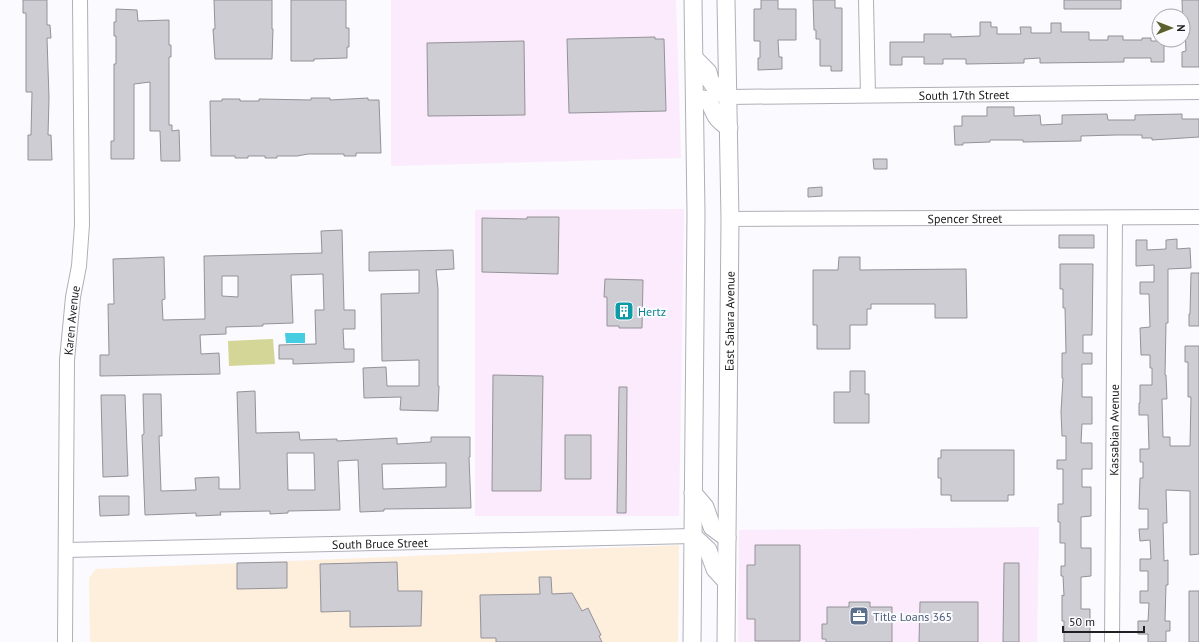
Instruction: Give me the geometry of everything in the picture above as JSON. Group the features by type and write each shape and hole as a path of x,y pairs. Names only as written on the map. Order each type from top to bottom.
{"main road":[{"path":"692,642 696,222 693,0"},
{"name":"East Sahara Avenue","path":"726,0 730,219 726,642"},
{"path":"694,58 708,72 710,80 714,86 723,95 728,97"},
{"path":"695,98 710,101 715,115 729,128"},
{"path":"693,493 705,507 712,527 727,538"},
{"path":"693,536 708,550 715,569 726,581"}],"street":[{"name":"Karen Avenue","path":"65,642 67,360 73,297 79,266 82,225 80,0"},
{"path":"866,0 868,95"},
{"name":"South 17th Street","path":"728,97 1199,92"},
{"name":"Kassabian Avenue","path":"1112,642 1115,218"},
{"name":"Spencer Street","path":"730,219 1199,218"},
{"name":"South Bruce Street","path":"66,550 693,536"}],"shaded area":[{"path":"391,0 676,0 681,158 391,166"},
{"path":"684,209 679,516 475,516 475,210"},
{"path":"1039,527 1037,642 738,642 739,530"},
{"path":"679,545 678,642 90,642 89,578 96,569"}],"green space":[{"path":"273,339 275,364 229,366 228,341"}],"water":[{"path":"285,333 305,333 305,343 286,343"}],"building":[{"path":"23,0 47,0 47,25 50,25 51,38 47,38 49,98 48,135 51,135 52,160 28,160 28,135 31,135 32,92 26,92 26,13 23,13"},
{"path":"214,0 272,0 272,59 215,59 213,29 215,29"},
{"path":"291,0 346,0 346,28 349,28 349,47 347,47 347,58 314,59 314,61 291,61"},
{"path":"761,0 778,0 778,9 796,9 796,40 778,40 779,57 782,57 782,69 758,70 760,41 754,41 754,9 761,9"},
{"path":"813,0 835,0 835,8 842,8 842,71 831,71 831,66 820,66 820,39 816,39 816,30 814,30"},
{"path":"1064,0 1121,0 1121,9 1064,9"},
{"path":"1182,0 1199,0 1199,67 1182,67 1182,52 1186,51 1186,48 1191,48 1191,8 1182,8"},
{"path":"116,9 137,10 138,21 169,20 169,45 171,45 171,57 169,57 169,125 172,125 172,131 179,130 180,161 161,161 160,131 150,131 150,82 134,84 134,159 111,159 111,141 114,141 114,64 116,64 116,36 114,36 114,22 116,22"},
{"path":"980,22 991,22 991,27 997,27 997,34 1021,34 1020,27 1031,27 1031,33 1051,33 1051,23 1061,23 1061,32 1089,32 1089,40 1108,40 1108,36 1123,36 1123,40 1142,40 1142,38 1151,38 1151,48 1164,48 1164,62 1151,62 1151,58 1124,58 1124,62 1040,63 1040,58 1024,59 1024,63 966,64 966,59 943,59 943,64 924,64 924,57 902,57 902,65 890,65 890,42 924,42 924,34 951,34 951,37 980,36"},
{"path":"655,37 655,39 664,39 666,111 569,113 567,39"},
{"path":"524,41 525,115 428,116 427,43"},
{"path":"311,98 330,98 330,100 368,98 368,100 379,100 381,153 356,153 356,156 344,156 344,154 308,154 297,156 277,156 277,158 265,158 265,156 235,158 235,156 211,156 210,101 222,101 222,99 240,99 240,101 259,101 259,99 311,100"},
{"path":"987,107 1014,107 1014,116 1040,115 1041,125 1062,124 1062,115 1107,114 1108,120 1135,120 1135,115 1182,114 1182,119 1199,119 1199,137 1152,140 1152,138 1142,138 1142,135 1081,136 1081,141 1023,142 1023,140 990,140 990,142 963,143 963,145 955,145 954,126 962,126 962,116 987,116"},
{"path":"873,159 887,159 887,169 874,169"},
{"path":"822,187 822,196 808,197 808,188"},
{"path":"527,217 559,217 558,274 482,272 482,218 527,219"},
{"path":"342,230 344,310 355,310 355,329 343,329 344,349 354,349 354,362 293,364 293,359 279,359 279,345 316,344 315,310 324,310 323,274 291,275 293,323 263,324 263,326 226,327 226,334 200,335 201,354 219,353 220,374 100,376 100,355 109,355 108,304 114,304 113,259 164,257 165,299 162,300 163,320 205,319 204,256 322,253 321,231","holes":["222,276 238,276 238,297 222,296"]},
{"path":"1059,235 1094,235 1094,248 1059,248"},
{"path":"1177,239 1177,249 1190,248 1191,268 1168,269 1168,323 1166,323 1165,375 1167,399 1162,399 1163,437 1170,437 1170,446 1190,446 1191,397 1188,397 1188,362 1185,362 1185,346 1199,346 1199,554 1190,555 1190,491 1166,490 1167,523 1163,523 1164,561 1168,560 1168,585 1166,585 1165,621 1170,621 1170,631 1166,631 1166,642 1148,642 1148,634 1138,634 1138,621 1148,621 1149,603 1140,603 1140,591 1148,591 1148,571 1140,571 1140,559 1151,559 1150,540 1140,541 1139,529 1148,529 1148,509 1139,509 1140,478 1143,478 1143,462 1140,462 1140,449 1149,449 1148,415 1139,415 1139,403 1140,385 1152,385 1152,368 1150,368 1150,355 1141,355 1140,328 1150,327 1149,294 1140,294 1140,282 1154,282 1154,265 1136,266 1136,240 1147,240 1147,250 1166,249 1166,240"},
{"path":"453,250 454,269 436,270 438,289 438,411 400,410 401,397 364,398 363,368 386,367 387,386 419,386 419,360 382,361 381,294 419,293 419,270 369,271 369,252"},
{"path":"839,257 860,257 860,270 966,269 967,318 935,318 935,304 871,304 871,309 867,309 867,325 850,325 850,349 817,349 817,325 813,325 813,270 838,270"},
{"path":"1060,264 1093,264 1092,335 1083,335 1083,353 1092,353 1092,364 1082,364 1082,397 1092,397 1092,424 1082,424 1081,443 1092,443 1092,469 1082,469 1082,487 1091,487 1091,516 1081,517 1081,548 1091,548 1091,576 1081,577 1081,609 1090,609 1090,642 1064,642 1064,621 1062,621 1062,595 1064,596 1061,566 1065,566 1065,543 1060,543 1058,504 1063,504 1063,469 1057,469 1057,460 1066,460 1066,436 1062,436 1061,412 1063,378 1062,353 1066,353 1065,308 1063,308 1063,289 1060,289"},
{"path":"1191,273 1199,273 1199,326 1189,326"},
{"name":"Hertz","path":"605,279 643,280 642,328 619,328 619,326 607,326 607,297 604,297"},
{"path":"850,371 865,371 865,394 869,394 869,423 834,423 834,392 850,392"},
{"path":"493,375 543,376 541,491 492,491"},
{"path":"619,387 627,387 626,513 617,513"},
{"path":"255,391 256,433 299,432 300,440 337,439 337,441 397,438 397,444 431,442 431,437 470,437 469,457 471,508 384,509 384,511 360,512 358,460 338,461 340,510 288,511 288,513 270,514 270,511 220,512 221,515 196,516 196,513 145,515 142,435 144,434 143,394 161,394 162,436 159,436 161,491 196,490 195,478 219,477 219,489 240,489 237,392","holes":["287,453 314,453 315,490 288,490","446,463 446,487 383,489 382,464"]},
{"path":"101,395 125,395 128,476 103,477"},
{"path":"565,435 591,435 591,479 565,479"},
{"path":"941,450 1014,450 1014,495 1008,495 1008,501 951,501 951,495 941,495 941,478 938,478 938,458 941,458"},
{"path":"99,496 129,496 129,515 100,516"},
{"path":"755,545 800,545 800,641 755,641 755,619 747,619 747,565 755,565"},
{"path":"287,562 287,588 237,589 237,563"},
{"path":"397,562 398,591 422,591 421,626 350,627 350,611 321,612 320,564"},
{"path":"1004,563 1019,563 1019,642 1003,642"},
{"path":"539,577 551,577 552,594 572,593 582,611 588,608 601,635 599,636 602,642 496,642 496,638 481,638 480,595 540,594"},
{"path":"1189,591 1199,591 1199,642 1189,642"},
{"name":"Title Loans 365","path":"849,602 870,602 870,607 892,607 892,642 826,642 826,639 822,639 822,624 827,624 827,607 849,607"},
{"path":"920,602 978,602 978,642 919,642"}],"place":[{"name":"Hertz","path":"624,311"},
{"name":"Title Loans 365","path":"859,616"}]}
